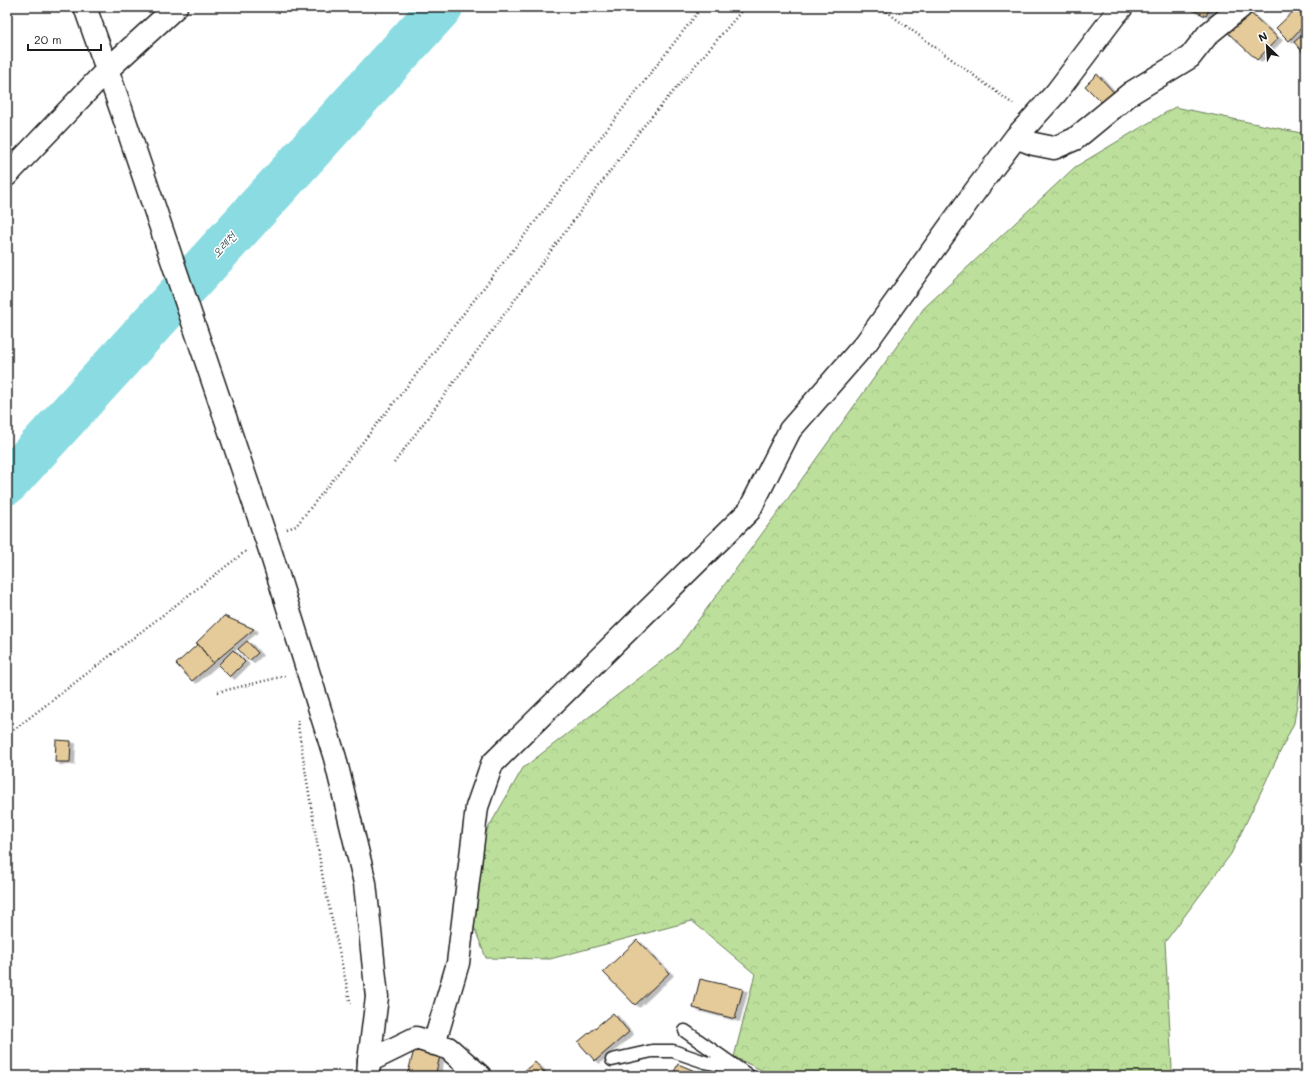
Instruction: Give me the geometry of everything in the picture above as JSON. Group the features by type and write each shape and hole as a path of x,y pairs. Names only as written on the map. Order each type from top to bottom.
{"street":[{"path":"85,7 121,109 265,536 335,758 365,884 377,997 369,1069"},
{"path":"7,175 107,70 176,7"},
{"path":"434,1044 458,963 477,807 492,764 749,511 790,430 866,343 976,190 1016,138 1056,93 1114,15 1122,7"},
{"path":"1016,138 1034,144 1054,148 1075,139 1131,93 1190,57 1208,34 1241,7"},
{"path":"369,1069 416,1038 448,1048 480,1076"}],"lane":[{"path":"685,1031 745,1073"},
{"path":"612,1060 652,1051 673,1051 745,1073"}],"path":[{"path":"7,735 230,565 265,536 296,526 417,374 702,7"},
{"path":"394,463 642,128 745,7"},
{"path":"880,7 1033,119"},
{"path":"218,692 288,675"},
{"path":"296,717 323,879 353,1010"}],"green space":[{"path":"1175,107 1301,133 1306,139 1306,644 1294,723 1231,854 1165,942 1172,1068 1170,1076 774,1076 734,1057 755,974 692,921 550,959 486,958 457,882 523,768 677,649 789,497 924,308 1075,167"}],"building":[{"path":"1186,7 1210,7 1206,16"},
{"path":"1298,7 1303,7 1306,10 1306,23 1289,41 1276,28"},
{"path":"1247,10 1278,38 1257,60 1227,32"},
{"path":"1306,32 1306,56 1294,42"},
{"path":"1097,74 1118,97 1107,108 1085,86"},
{"path":"224,616 254,629 213,663 196,643"},
{"path":"247,641 258,653 249,661 238,649"},
{"path":"198,644 213,663 192,681 176,664"},
{"path":"233,650 245,662 230,677 218,665"},
{"path":"56,740 71,741 70,762 55,762"},
{"path":"637,940 669,973 635,1005 603,972"},
{"path":"700,979 743,989 735,1019 693,1008"},
{"path":"613,1013 629,1032 595,1061 578,1042"},
{"path":"414,1050 440,1056 435,1076 407,1076"},
{"path":"535,1062 548,1076 527,1076 523,1072"},
{"path":"678,1064 707,1076 672,1076"}],"waterway":[{"name":"오례천","path":"7,483 441,7"}]}
